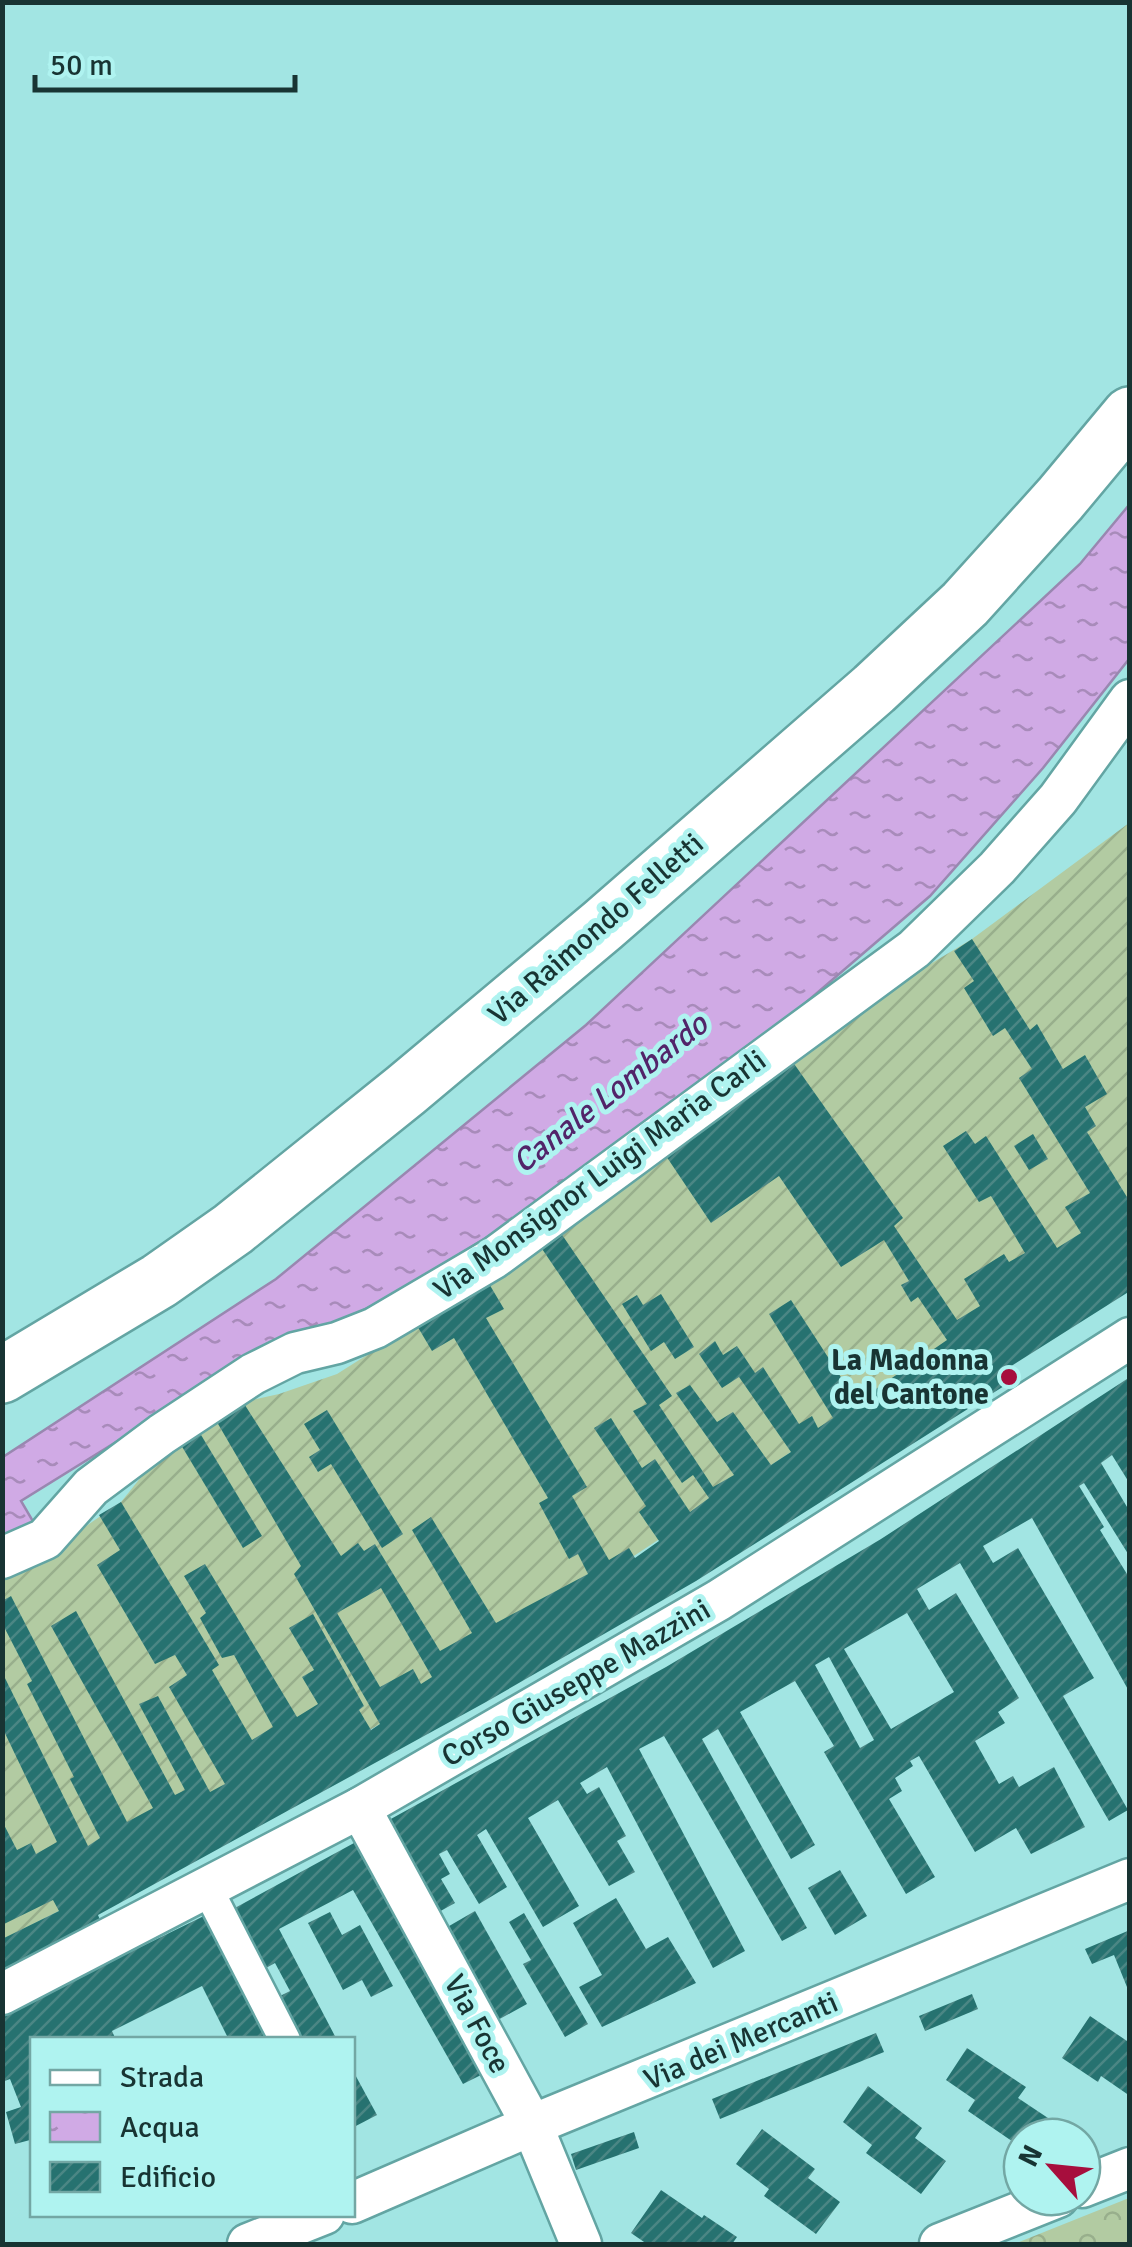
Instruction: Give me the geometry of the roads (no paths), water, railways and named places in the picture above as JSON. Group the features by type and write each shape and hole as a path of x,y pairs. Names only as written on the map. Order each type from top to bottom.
{"main road":[{"name":"Via Raimondo Felletti","path":"2,1375 159,1281 233,1228 392,1102 603,925 874,689 965,604 1130,414"}],"street":[{"name":"Via Monsignor Luigi Maria Carli","path":"2,1558 46,1539 91,1487 253,1374 295,1353 375,1328 494,1258 914,949 997,868 1058,799 1130,700"},
{"name":"Corso Giuseppe Mazzini","path":"2,1994 360,1808 719,1600 1130,1338"},
{"name":"Via Foce","path":"360,1808 532,2125 581,2244"},
{"name":"Via dei Mercanti","path":"357,2191 532,2125 1130,1879"},
{"path":"207,1888 283,2037"},
{"path":"1102,2180 1130,2168"},
{"path":"248,2244 316,2217"},
{"path":"940,2244 1008,2217"}],"water":[{"name":"Canale Lombardo","path":"1129,505 1129,659 1043,768 930,896 761,1041 550,1197 402,1291 195,1393 21,1501 34,1523 3,1543 3,1457 276,1279 586,1025 1080,564"}],"place":[{"name":"La Madonna del Cantone","path":"1009,1377"}]}
